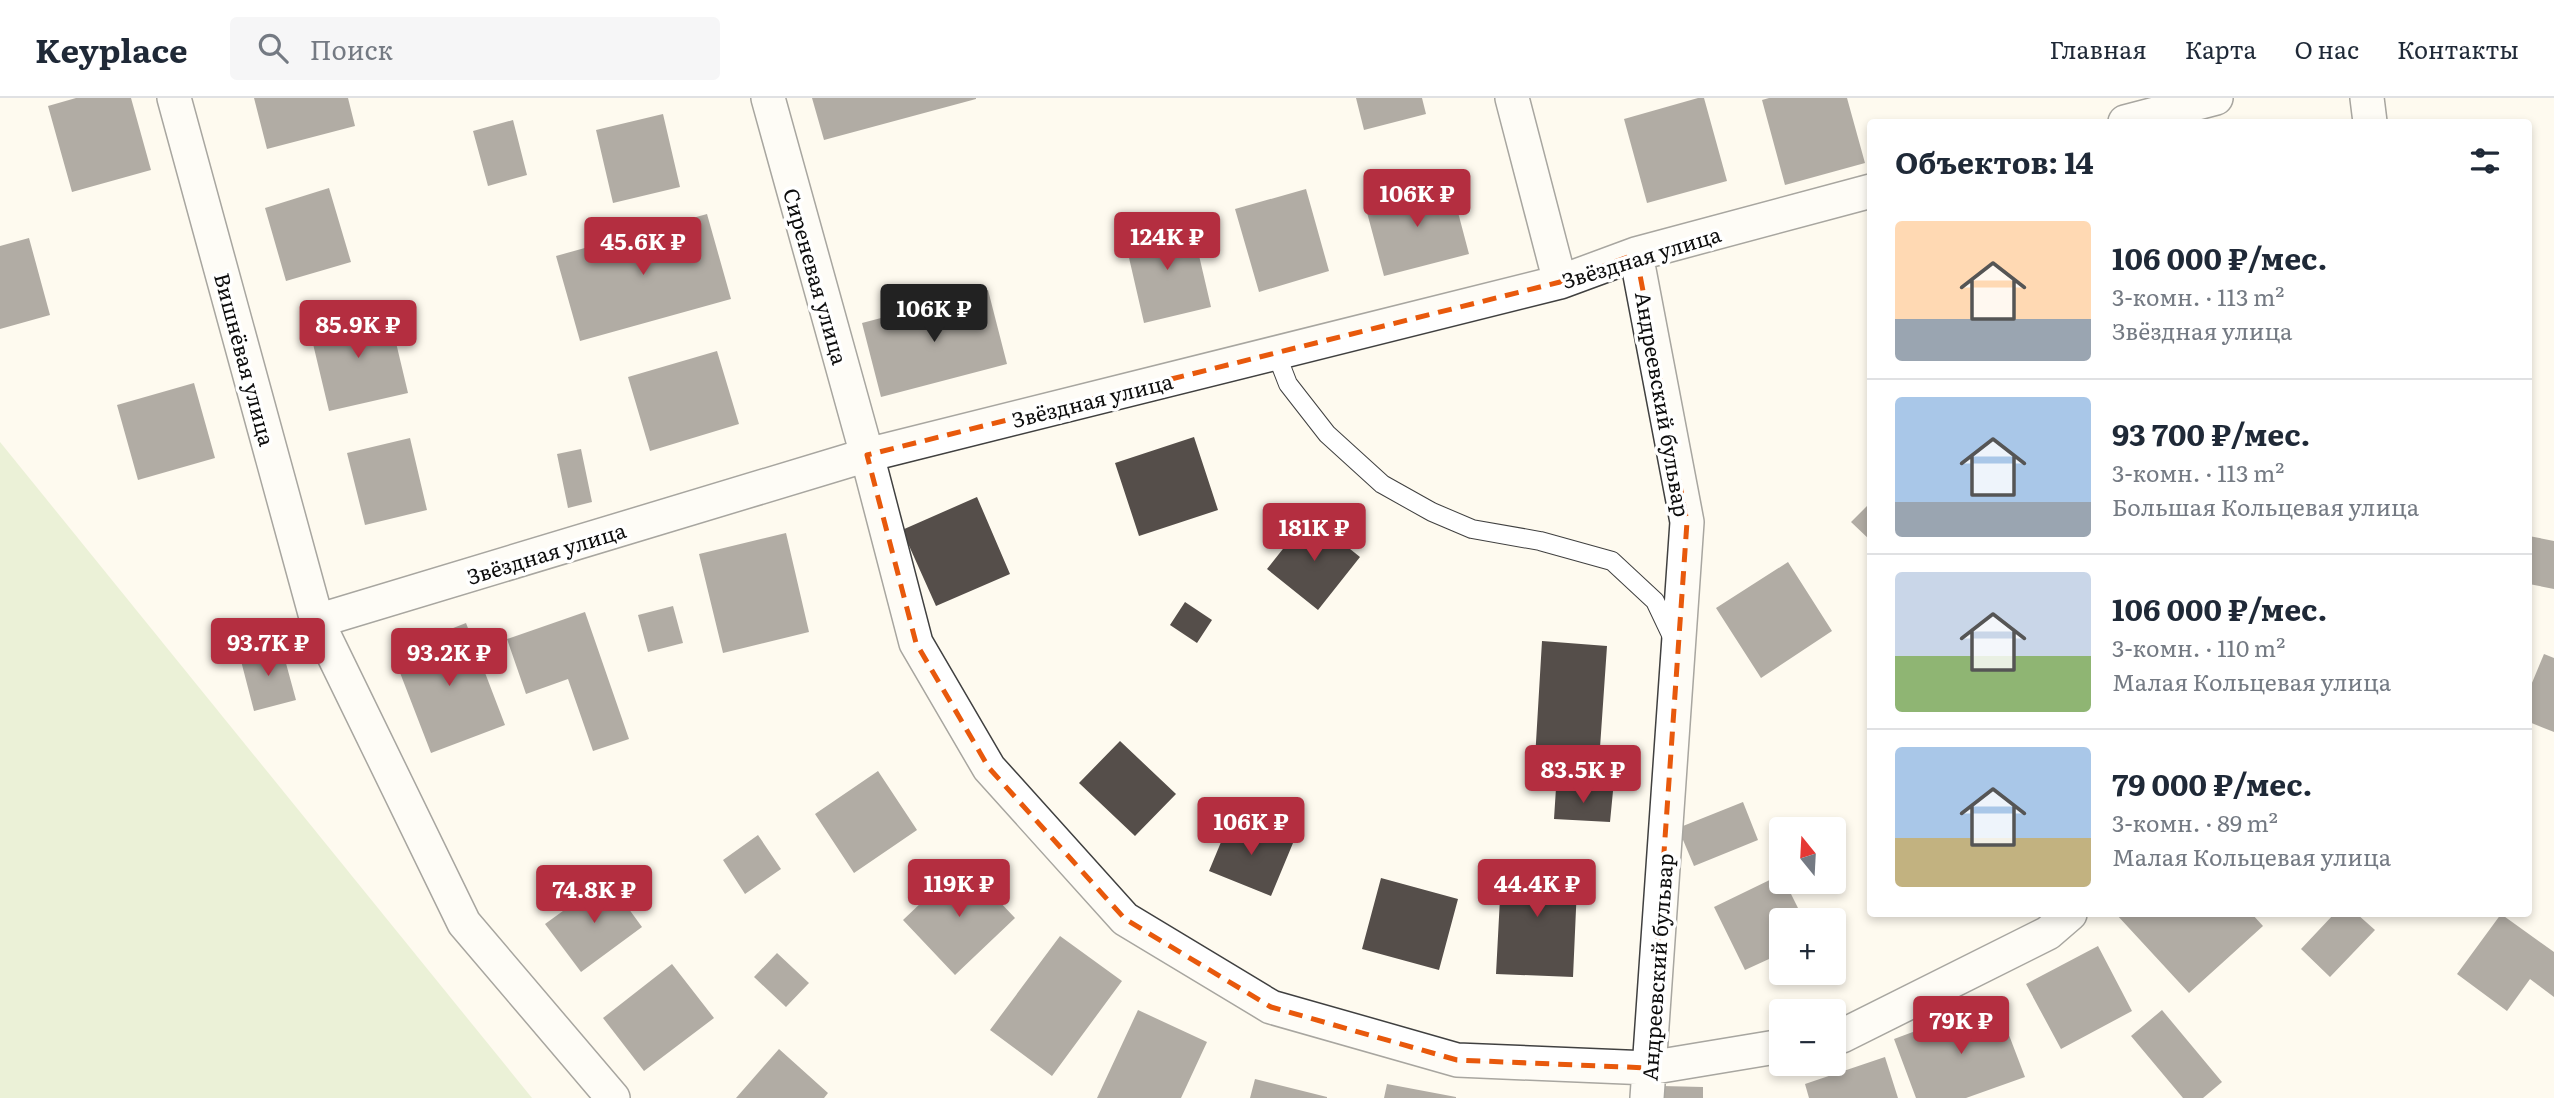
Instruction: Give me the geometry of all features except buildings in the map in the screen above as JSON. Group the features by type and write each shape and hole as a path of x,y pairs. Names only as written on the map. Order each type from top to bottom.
{"street":[{"name":"Вишнёвая улица","path":"174,98 317,621 464,923 613,1098"},
{"name":"Сиреневая улица","path":"768,98 916,643 989,768 1125,919 1271,1007 1457,1060 1648,1083 1769,1050"},
{"path":"1512,98 1560,282"},
{"path":"2136,119 2216,98"},
{"path":"2367,98 2370,119"},
{"name":"Звёздная улица","path":"317,621 867,455 1560,282 1636,254 1867,192"},
{"name":"Андреевский бульвар","path":"1636,254 1687,522 1648,1083"},
{"path":"1846,1034 2048,933 2067,917"}],"lane":[{"path":"1276,353 1287,384 1327,434 1382,484 1432,512 1472,529 1540,541 1612,561 1655,601 1678,650"}],"highlighted area":[{"path":"1636,254 1687,522 1649,1068 1457,1060 1271,1007 1125,919 989,768 916,643 867,455 1560,282"}],"green space":[{"path":"0,442 532,1098 0,1098"}]}
